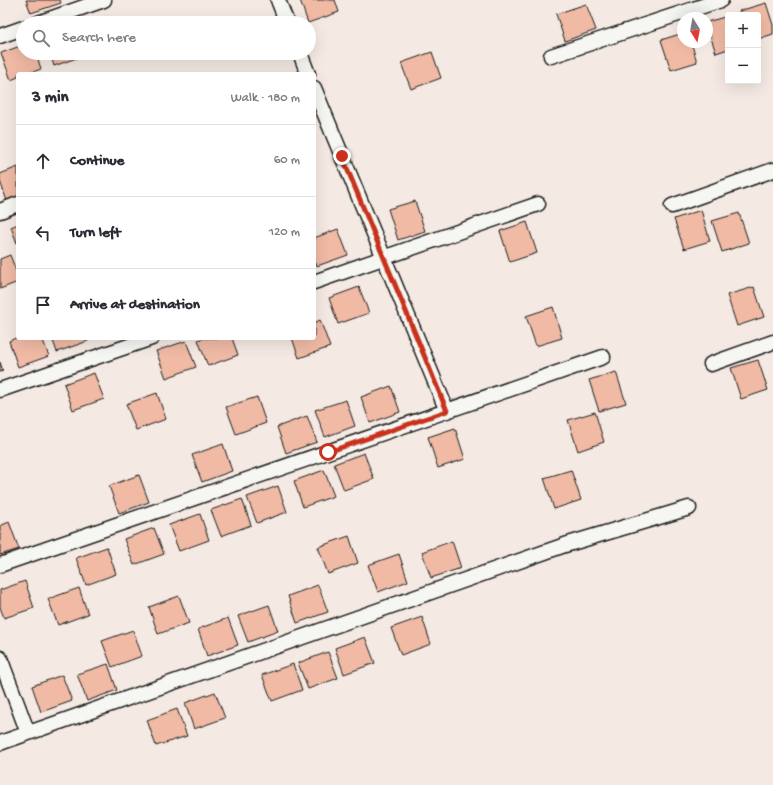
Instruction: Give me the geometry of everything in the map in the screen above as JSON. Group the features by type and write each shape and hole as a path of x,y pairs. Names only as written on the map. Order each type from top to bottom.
{"street":[{"path":"58,16 104,0"},
{"path":"278,0 284,16"},
{"path":"551,56 721,0"},
{"path":"0,36 16,30"},
{"path":"303,60 307,72"},
{"path":"316,97 447,411"},
{"path":"672,206 773,170"},
{"path":"316,281 538,204"},
{"path":"0,211 16,205"},
{"path":"0,390 146,340"},
{"path":"711,364 773,342"},
{"path":"0,565 603,357"},
{"path":"0,743 565,545 689,508"},
{"path":"0,658 28,733"}],"building":[{"path":"26,0 60,0 61,3 31,13"},
{"path":"300,0 335,0 339,12 316,20 316,16 306,16"},
{"path":"766,3 773,25 773,34 761,38 761,12 739,11"},
{"path":"586,4 596,30 565,41 556,14"},
{"path":"725,17 725,50 716,53 713,44 713,20"},
{"path":"677,35 677,48 693,48 697,62 671,70 661,40"},
{"path":"16,48 16,60 38,60 41,69 33,72 16,72 16,78 11,80 1,53"},
{"path":"432,52 441,78 411,89 401,63"},
{"path":"52,60 71,60 54,66"},
{"path":"16,168 16,198 7,201 0,181 0,174"},
{"path":"415,201 425,231 398,240 388,209"},
{"path":"701,210 710,241 684,249 674,219"},
{"path":"739,213 749,243 722,252 712,221"},
{"path":"527,222 537,253 510,262 500,231"},
{"path":"16,225 16,241 11,227"},
{"path":"338,229 348,255 317,266 316,237"},
{"path":"10,255 16,271 16,283 0,289 0,259"},
{"path":"359,287 369,313 338,324 329,298"},
{"path":"754,287 764,317 737,326 727,295"},
{"path":"553,307 562,338 536,346 526,316"},
{"path":"320,320 330,347 299,358 293,340 316,340 316,322"},
{"path":"16,338 16,340 43,340 49,356 18,367 9,341"},
{"path":"53,340 88,340 88,341 57,352"},
{"path":"198,340 233,340 238,355 208,366"},
{"path":"186,341 196,367 166,378 156,351"},
{"path":"758,360 768,390 741,399 731,368"},
{"path":"0,362 3,371 0,372"},
{"path":"616,372 626,403 599,411 589,380"},
{"path":"94,373 104,399 73,410 64,384"},
{"path":"391,386 400,412 370,423 361,397"},
{"path":"157,393 166,419 136,430 126,404"},
{"path":"257,397 266,423 236,434 226,407"},
{"path":"346,400 355,426 325,437 315,410"},
{"path":"595,412 604,442 578,451 568,420"},
{"path":"307,416 317,442 286,453 277,427"},
{"path":"455,428 465,459 438,468 428,437"},
{"path":"223,444 232,471 202,482 192,455"},
{"path":"364,453 374,479 344,490 334,464"},
{"path":"324,470 334,496 303,507 294,481"},
{"path":"571,470 581,500 554,509 544,478"},
{"path":"139,475 149,502 119,513 109,486"},
{"path":"278,486 287,512 257,523 247,497"},
{"path":"242,499 251,525 221,536 211,510"},
{"path":"200,514 209,540 179,551 169,525"},
{"path":"9,522 19,549 0,555 0,526"},
{"path":"154,528 164,554 134,565 124,539"},
{"path":"349,536 358,563 328,574 318,547"},
{"path":"452,541 461,568 431,578 422,552"},
{"path":"107,547 116,574 86,585 76,558"},
{"path":"399,554 408,581 378,592 368,565"},
{"path":"25,581 34,608 4,618 0,607 0,590"},
{"path":"318,585 328,612 297,623 288,596"},
{"path":"79,588 88,614 58,625 48,599"},
{"path":"179,596 189,623 158,634 149,607"},
{"path":"269,605 278,631 248,642 238,616"},
{"path":"422,617 431,644 401,655 391,628"},
{"path":"228,618 238,645 207,656 198,629"},
{"path":"133,630 142,656 112,667 102,641"},
{"path":"365,637 375,663 344,674 335,648"},
{"path":"328,652 338,678 308,689 298,663"},
{"path":"108,664 117,690 87,701 77,674"},
{"path":"293,664 302,690 272,701 262,675"},
{"path":"62,675 72,701 41,712 32,686"},
{"path":"215,692 225,718 194,729 185,703"},
{"path":"177,709 187,736 156,746 147,720"}],"route":[{"path":"328,452 447,411 342,156"}]}
